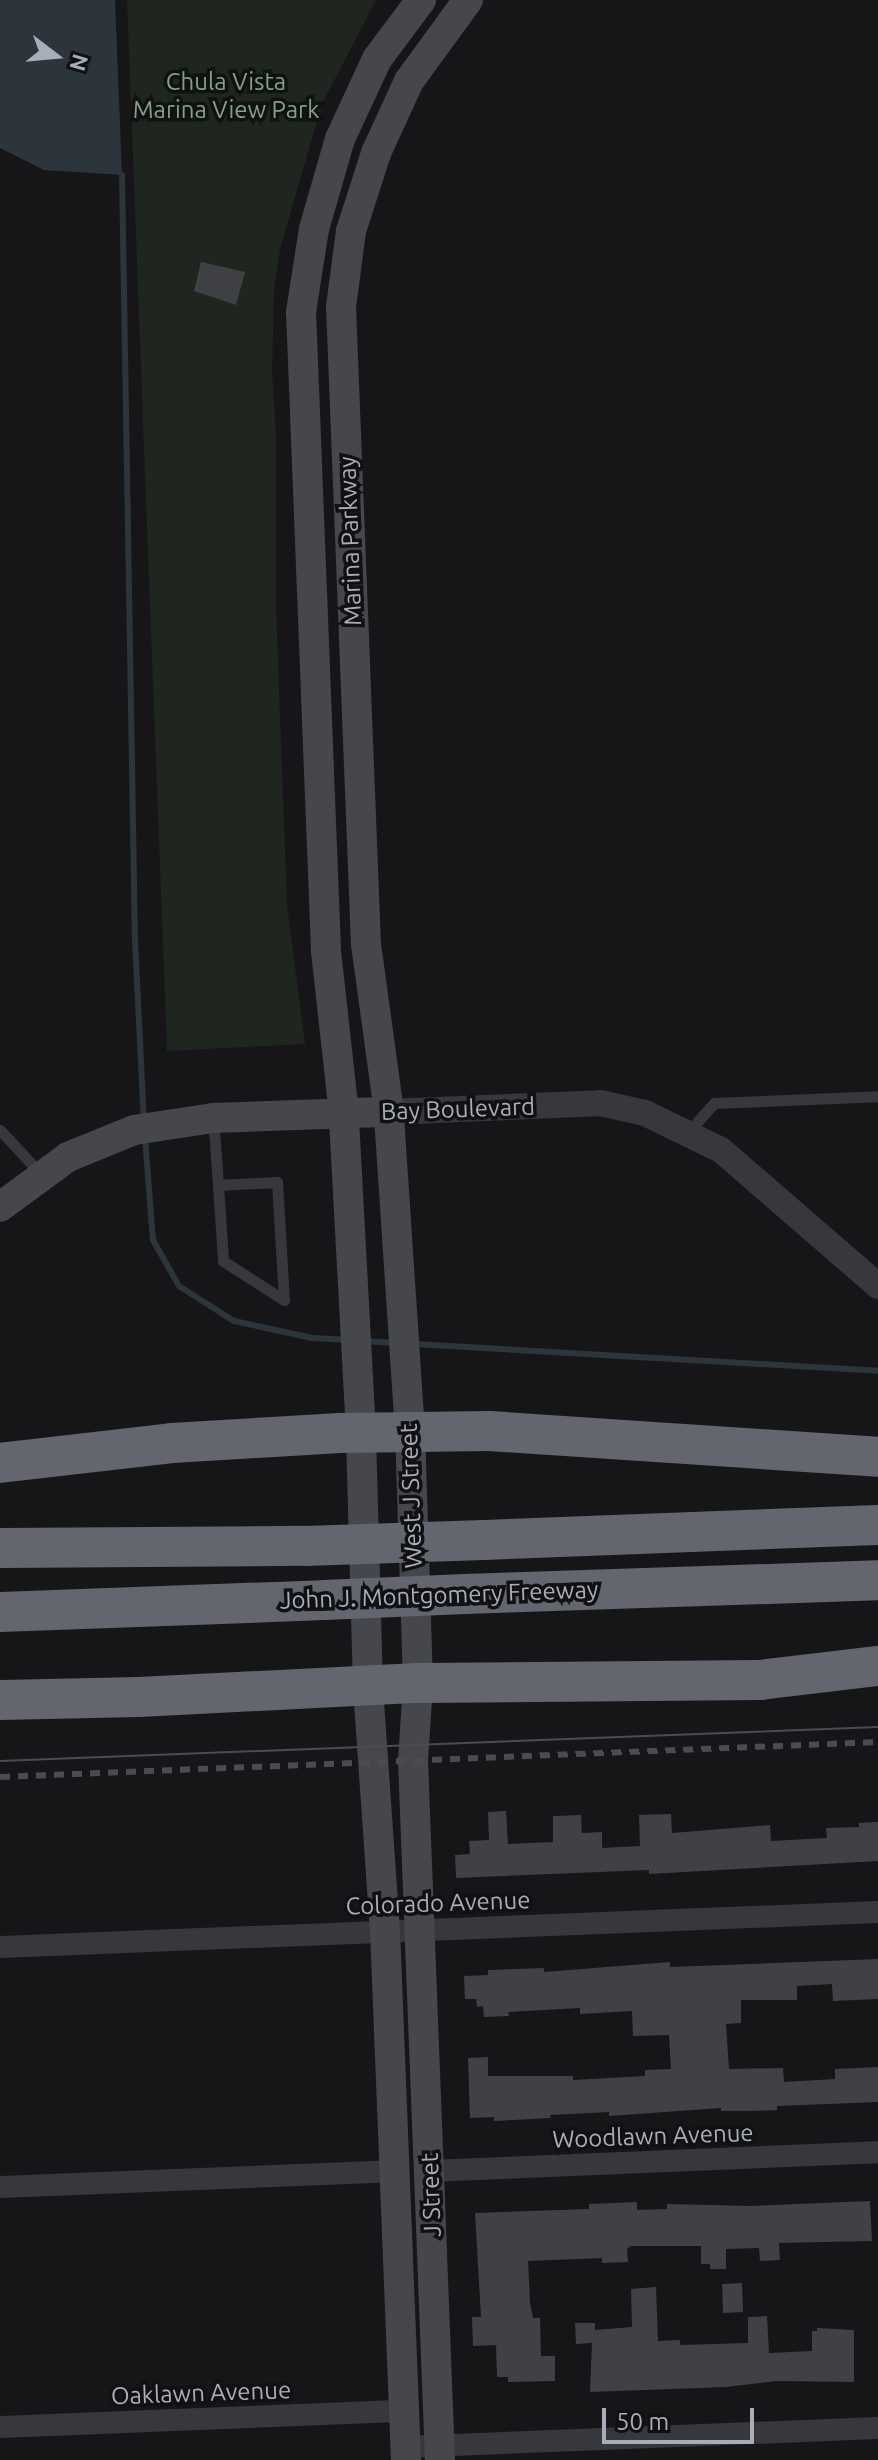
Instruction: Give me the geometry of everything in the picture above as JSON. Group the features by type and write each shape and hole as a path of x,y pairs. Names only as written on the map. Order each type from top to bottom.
{"highway":[{"path":"0,1463 172,1443 361,1433 489,1431 878,1457"},
{"path":"0,1548 305,1546 878,1525"},
{"name":"John J. Montgomery Freeway","path":"0,1612 878,1580"},
{"path":"0,1700 418,1683 760,1680 878,1666"}],"main road":[{"name":"Marina Parkway","path":"344,1114 326,950 301,312 314,229 340,139 377,59 421,0"},
{"name":"Marina Parkway","path":"389,1112 366,945 341,307 351,231 376,153 409,81 468,0"},
{"name":"Bay Boulevard","path":"0,1207 68,1157 134,1130 213,1118 389,1112"},
{"name":"West J Street","path":"389,1112 410,1432 418,1683 413,1761 420,1929"},
{"name":"West J Street","path":"344,1114 361,1433 368,1687 385,1931"},
{"name":"J Street","path":"420,1929 440,2452"},
{"name":"J Street","path":"385,1931 405,2453"}],"street":[{"name":"Bay Boulevard","path":"389,1112 600,1103 645,1113 721,1150 756,1177 878,1286"},
{"name":"Colorado Avenue","path":"0,1947 878,1912"},
{"name":"Woodlawn Avenue","path":"430,2171 878,2152"},
{"path":"0,2187 393,2171"},
{"name":"Oaklawn Avenue","path":"0,2427 404,2411"},
{"path":"405,2453 878,2428"}],"lane":[{"path":"688,1132 714,1103 878,1096"},
{"path":"213,1118 223,1261 284,1300 277,1182 218,1185"},
{"path":"0,1130 41,1174"}],"green space":[{"name":"Chula Vista Marina View Park","path":"127,0 376,0 322,104 280,249 274,289 272,372 276,433 276,608 287,905 305,1044 167,1051"}],"shaded area":[{"path":"0,0 115,0 122,175 44,170 0,148"}],"building":[{"path":"201,262 245,272 236,305 194,291"},
{"path":"506,1811 508,1844 553,1842 553,1816 581,1815 582,1833 602,1832 602,1848 640,1846 639,1815 671,1814 672,1833 770,1825 771,1841 827,1838 826,1828 859,1827 859,1823 878,1822 878,1861 649,1874 649,1870 456,1878 455,1855 470,1854 469,1841 489,1840 488,1812"},
{"path":"878,1959 878,1999 833,2001 832,1984 797,1986 797,2000 741,2000 741,2023 726,2024 729,2069 783,2068 784,2082 835,2079 835,2069 878,2067 878,2102 777,2106 777,2110 753,2111 721,2111 721,2108 609,2116 609,2112 550,2115 551,2118 494,2121 494,2117 470,2118 468,2058 488,2057 488,2076 573,2076 573,2080 645,2076 645,2070 671,2069 669,2035 633,2036 632,2011 580,2014 580,2008 508,2012 509,2016 484,2017 483,2006 477,2007 476,1999 465,1999 464,1976 488,1975 488,1970 544,1968 544,1972 670,1962 670,1967"},
{"path":"870,2201 872,2241 779,2243 780,2260 760,2261 759,2248 726,2249 726,2269 710,2269 710,2264 701,2264 701,2246 631,2246 627,2249 628,2262 602,2263 602,2258 528,2261 533,2318 540,2318 541,2356 555,2356 555,2381 508,2382 508,2377 497,2377 496,2345 473,2346 472,2317 481,2317 475,2213 589,2209 589,2204 637,2202 637,2210 667,2209 667,2204 752,2206"},
{"path":"742,2283 743,2312 723,2313 722,2284"},
{"path":"656,2287 658,2341 680,2340 680,2345 748,2343 748,2317 767,2316 769,2353 812,2351 812,2331 817,2331 817,2328 854,2330 854,2382 776,2381 726,2387 590,2392 592,2343 576,2344 575,2323 595,2323 595,2330 632,2327 631,2289"}],"waterway":[{"path":"122,175 135,940 144,1122"},
{"path":"145,1137 153,1240 179,1286 234,1321 312,1338 347,1340"},
{"path":"366,1341 395,1343"},
{"path":"414,1344 878,1371"}],"tram line":[{"path":"0,1761 878,1727"}],"railway":[{"path":"0,1777 878,1742"}]}
